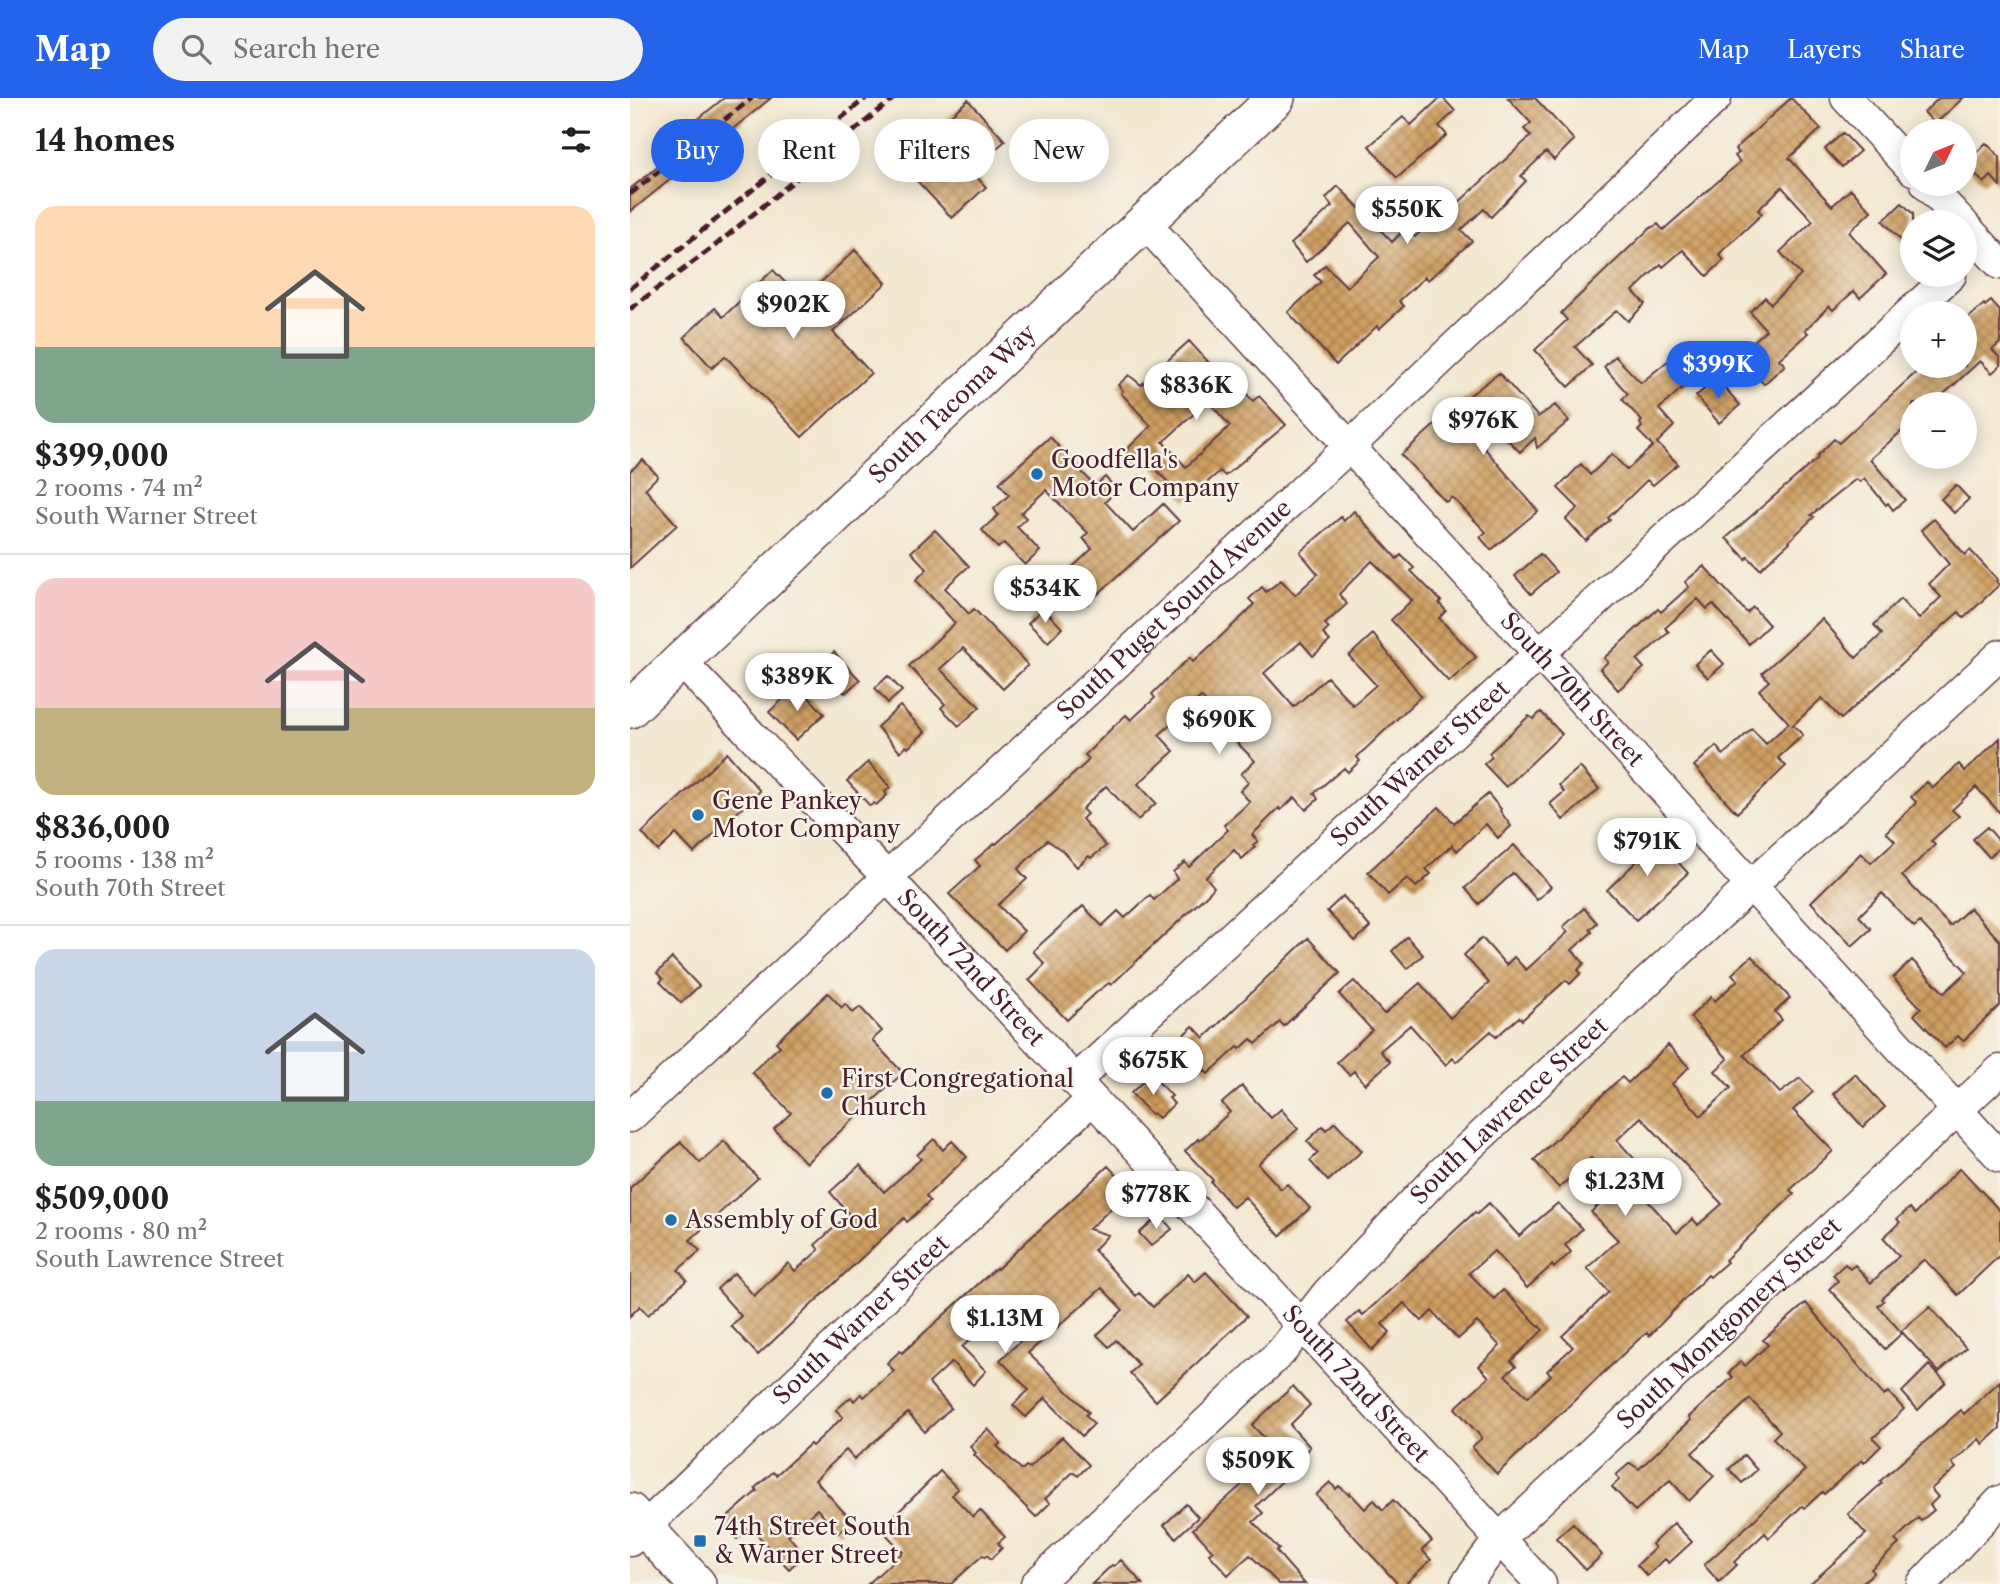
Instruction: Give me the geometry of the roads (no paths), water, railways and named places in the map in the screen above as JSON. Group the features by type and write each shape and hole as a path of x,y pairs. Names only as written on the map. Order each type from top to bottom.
{"main road":[{"name":"South Tacoma Way","path":"630,709 1276,98"},
{"path":"635,1527 697,1584"}],"street":[{"name":"South Puget Sound Avenue","path":"630,1117 1350,446 1716,98"},
{"path":"1846,98 1900,156"},
{"path":"1937,196 1951,210"},
{"name":"South 70th Street","path":"1144,222 2000,1157"},
{"name":"South Warner Street","path":"635,1527 1083,1090 1541,654 1938,287"},
{"name":"South Lawrence Street","path":"1036,1584 1282,1352 1328,1292 1442,1172 2000,655"},
{"name":"South 72nd Street","path":"681,662 887,877 1541,1584"},
{"name":"South Montgomery Street","path":"1466,1584 1499,1539 2000,1070"},
{"path":"1922,1584 2000,1501"}],"railway":[{"path":"630,194 752,98"},
{"path":"630,289 866,98"},
{"path":"630,309 716,245 894,98"}],"place":[{"name":"Goodfella's Motor Company","path":"1037,474"},
{"name":"Gene Pankey Motor Company","path":"698,815"},
{"name":"First Congregational Church","path":"827,1093"},
{"name":"Assembly of God","path":"671,1220"},
{"name":"74th Street South & Warner Street","path":"700,1541"}]}
